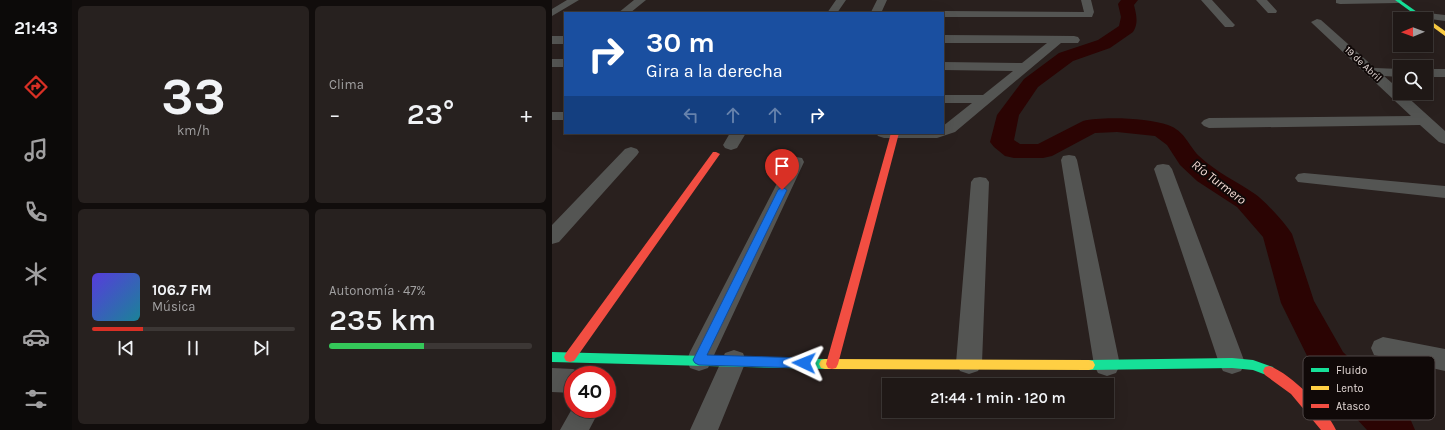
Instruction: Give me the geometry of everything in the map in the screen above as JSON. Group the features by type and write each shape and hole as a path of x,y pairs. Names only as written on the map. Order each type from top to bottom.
{"street":[{"path":"552,13 574,0"},
{"path":"624,12 641,0"},
{"path":"833,12 842,0"},
{"path":"876,12 876,9 882,0"},
{"path":"944,14 1083,16 1088,15 1089,12 1086,0"},
{"path":"1206,0 1228,25"},
{"path":"1261,0 1272,11"},
{"path":"1340,1 1397,0 1414,12"},
{"path":"1433,18 1445,18"},
{"name":"19 de Abril","path":"1317,22 1445,138"},
{"path":"1433,25 1445,34"},
{"path":"944,39 1074,40"},
{"path":"552,40 564,40"},
{"path":"944,131 950,129 1058,40"},
{"path":"552,63 564,63"},
{"path":"944,66 1026,67"},
{"path":"1373,72 1393,73"},
{"path":"1433,73 1445,73"},
{"path":"944,99 986,99"},
{"path":"552,116 564,116"},
{"path":"1209,123 1424,120"},
{"path":"832,364 895,134"},
{"path":"552,237 630,152"},
{"path":"574,366 716,154"},
{"path":"1069,160 1107,365"},
{"path":"699,360 796,162"},
{"path":"1163,169 1232,363"},
{"path":"1304,178 1445,192"},
{"path":"970,363 980,182"},
{"path":"1384,348 1425,356"},
{"path":"552,357 567,366"},
{"path":"1435,358 1445,360"},
{"path":"614,366 699,360 832,364 970,363 1107,365 1232,363 1253,365 1264,368 1283,378 1303,397"},
{"path":"704,430 734,361"},
{"path":"552,380 564,373"},
{"path":"574,430 581,418"},
{"path":"1322,420 1329,430"}],"waterway":[{"name":"Río Turmero","path":"1130,0 1126,4 1129,17 1127,28 1104,44 1066,57 1031,83 1008,115 1002,142 1014,151 1043,151 1091,126 1117,125 1161,130 1176,140 1189,160 1206,175 1247,201 1277,234 1298,303 1326,356"},
{"name":"Río Turmero","path":"1385,420 1395,430"}],"traffic: fast":[{"path":"1397,0 1414,12"},
{"path":"552,357 825,364"},
{"path":"1089,365 1232,363 1253,365 1269,371"}],"traffic: slow":[{"path":"1433,25 1445,34"},
{"path":"825,364 1089,365"}],"traffic: jam":[{"path":"832,364 895,134"},
{"path":"570,357 716,154"},
{"path":"1269,371 1287,383 1303,399"},
{"path":"1321,420 1329,430"}],"route":[{"path":"782,190 699,360 804,363"}]}
